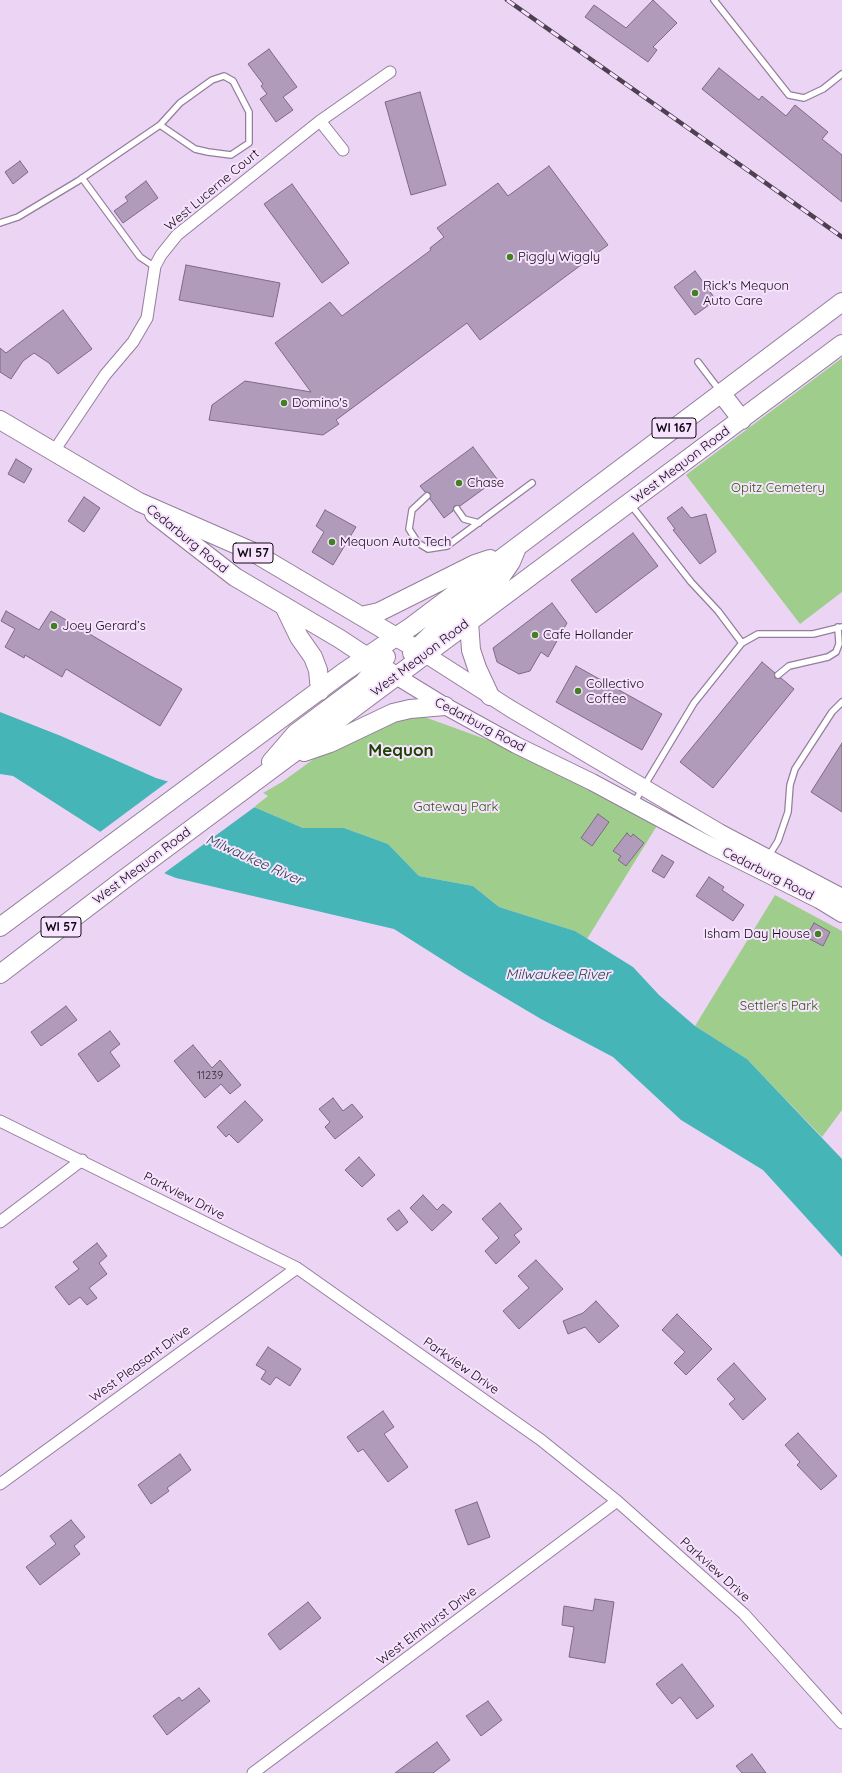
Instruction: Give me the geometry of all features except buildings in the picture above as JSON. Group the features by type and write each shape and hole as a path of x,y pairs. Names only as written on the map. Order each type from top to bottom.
{"main road":[{"name":"WI 167","path":"372,661 396,637 842,302"},
{"name":"West Mequon Road","path":"0,974 396,676 421,651 469,622 842,344"},
{"path":"721,393 742,420"},
{"name":"Cedarburg Road","path":"0,420 139,502 251,551 421,651 490,696 719,832 764,864 842,914"},
{"name":"Cedarburg Road","path":"139,502 181,537 235,577 445,706 634,804 764,864 842,897"},
{"path":"361,616 379,612 475,564 512,550 511,562 500,578 446,620 421,651"},
{"path":"284,606 299,637 313,657 318,670 320,691"},
{"path":"469,622 471,650 477,668 490,696"},
{"path":"254,783 277,752 296,733 355,689 372,661"},
{"name":"WI 57","path":"0,927 320,691 372,661"},
{"path":"284,760 330,743 393,713 410,709 445,706"}],"street":[{"name":"West Lucerne Court","path":"54,451 105,375 133,342 147,318 155,267 161,255 178,235 320,121 390,72"},
{"path":"320,121 343,150"},
{"name":"Parkview Drive","path":"0,1121 82,1160 297,1268 557,1451 617,1501 744,1614 842,1723"},
{"path":"0,1222 82,1160"},
{"name":"West Pleasant Drive","path":"0,1484 297,1268"},
{"name":"West Elmhurst Drive","path":"254,1773 617,1501"}],"lane":[{"path":"714,0 789,95 804,98 823,89 842,74"},
{"path":"0,223 18,217 82,178 160,125 180,103 212,80 224,76 233,81 249,112 249,143 231,154 208,152 195,149 160,125"},
{"path":"82,178 140,257 155,267"},
{"path":"698,362 721,393"},
{"path":"427,496 412,510 409,529 418,543 428,549 448,546 532,483"},
{"path":"630,503 691,582 718,611 742,643"},
{"path":"457,508 464,519 479,522"},
{"path":"634,804 694,703 742,643 758,634 813,634 840,627 839,644 836,652 828,657 790,666 778,675"},
{"path":"764,864 778,841 788,812 790,785 795,769 832,712 842,702"}],"green space":[{"name":"Opitz Cemetery","path":"842,358 842,592 800,624 686,475"},
{"name":"Gateway Park","path":"419,715 488,740 597,789 658,824 587,939 575,931 499,907 473,886 419,876 388,844 344,828 303,828 254,807 268,796 263,793 282,782 322,753 399,717"},
{"name":"Settler's Park","path":"775,895 842,931 842,1110 822,1137 747,1059 695,1026"}],"water":[{"name":"Milwaukee River","path":"0,712 61,736 156,778 254,807 303,828 344,828 388,844 419,876 473,886 499,907 575,931 633,967 659,995 695,1026 747,1059 842,1159 842,1257 763,1170 681,1120 613,1057 541,1019 465,974 394,929 176,878 166,874 13,776 0,774"}],"pier":[{"path":"170,780 256,806 163,874 100,832"}],"railway":[{"path":"507,0 842,237"}],"place":[{"name":"Piggly Wiggly","path":"510,257"},
{"name":"Rick's Mequon Auto Care","path":"695,293"},
{"name":"Domino's","path":"284,403"},
{"name":"Chase","path":"459,483"},
{"name":"Mequon Auto Tech","path":"332,542"},
{"name":"Joey Gerard’s","path":"54,626"},
{"name":"Cafe Hollander","path":"535,635"},
{"name":"Collectivo Coffee","path":"578,691"},
{"name":"Isham Day House","path":"818,934"}],"district":[{"name":"Mequon","path":"401,751"}]}
